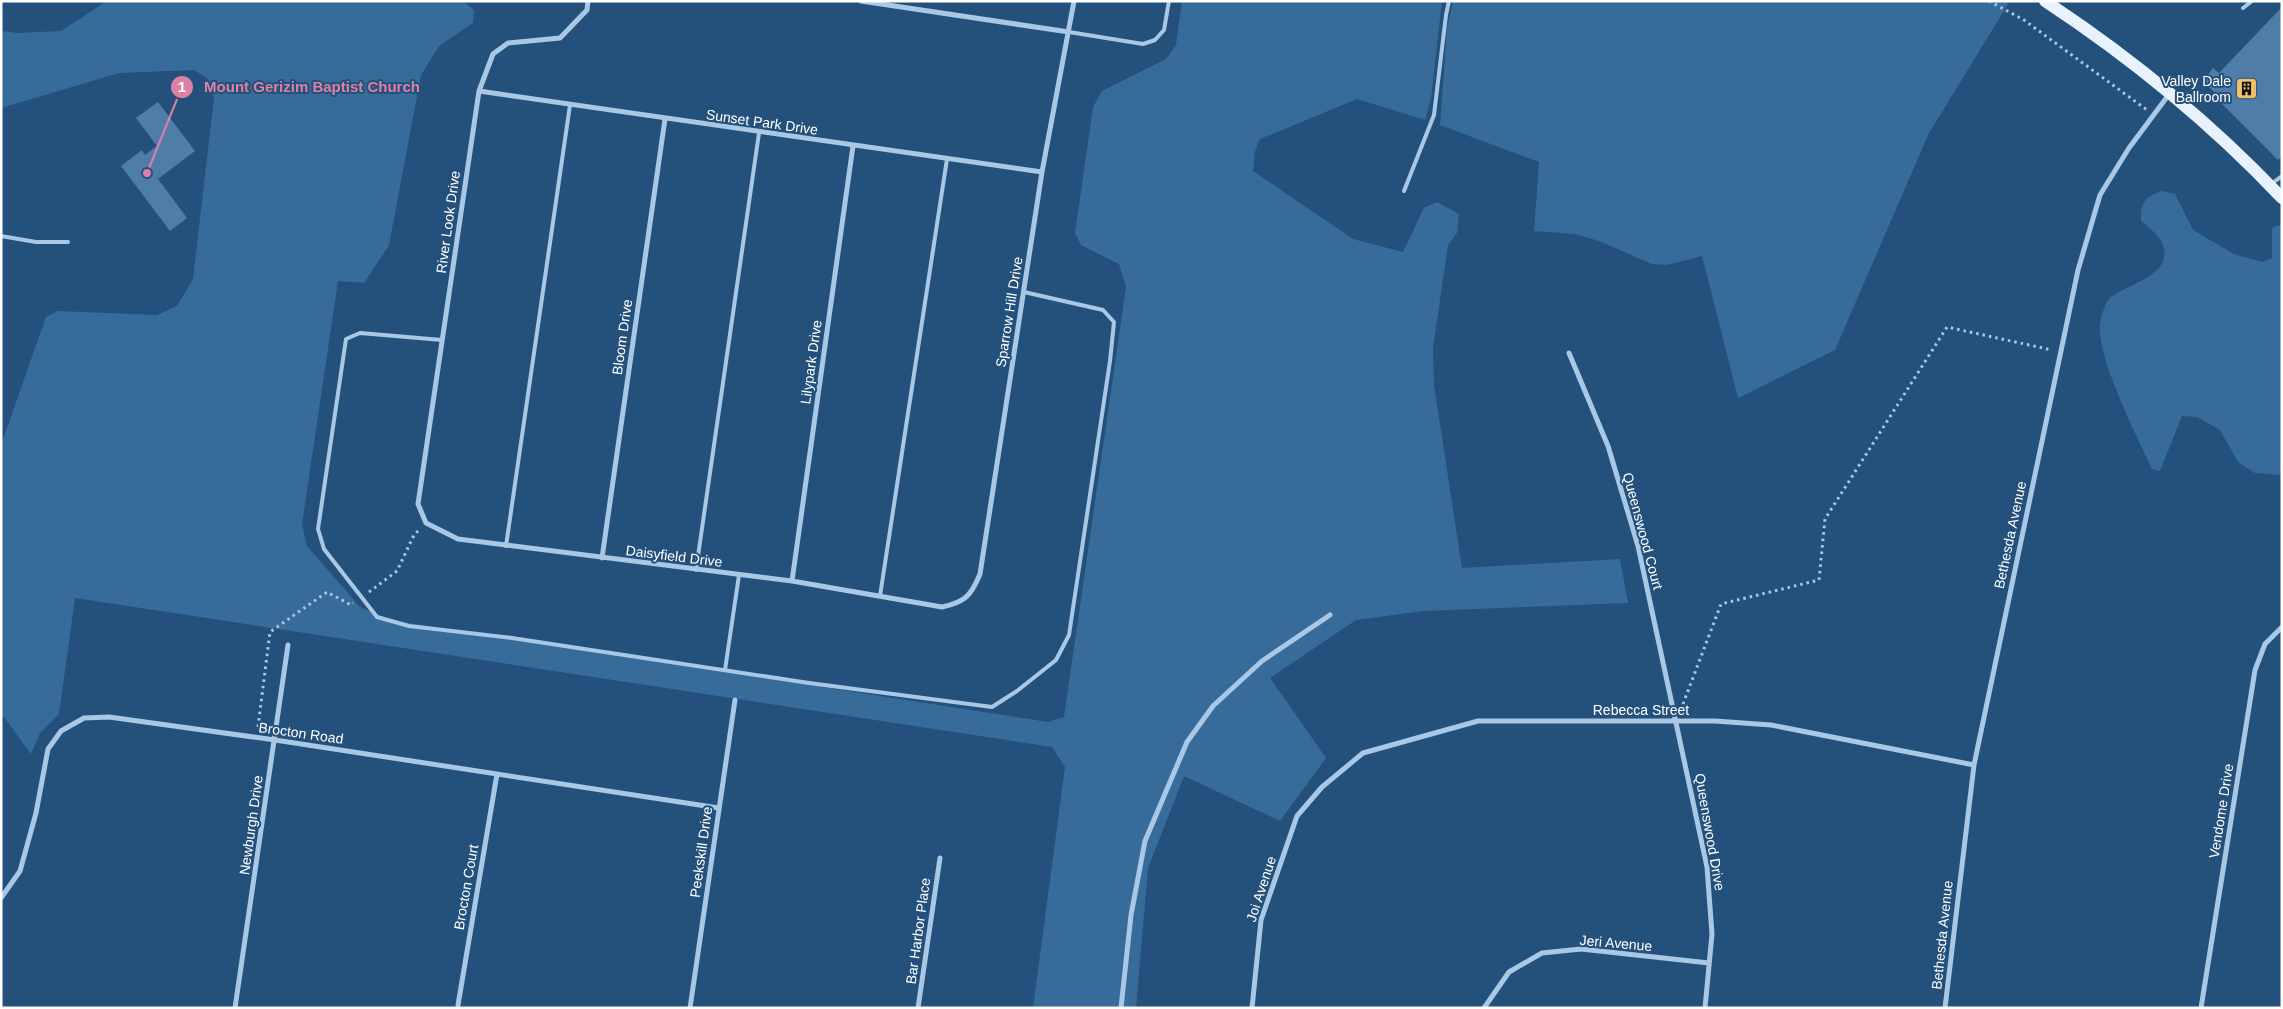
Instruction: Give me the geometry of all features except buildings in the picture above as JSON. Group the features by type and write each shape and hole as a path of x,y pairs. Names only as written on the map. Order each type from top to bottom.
{"main road":[{"path":"2045,1 2171,92 2215,131 2282,198"}],"street":[{"name":"River Look Drive","path":"426,523 418,504 478,91 493,54 508,43 560,38 587,10 588,1"},
{"path":"861,1 1069,32"},
{"name":"Sparrow Hill Drive","path":"942,607 960,603 974,591 980,574 1042,172 1074,1"},
{"name":"Sunset Park Drive","path":"478,91 759,133 1042,172"},
{"name":"Bethesda Avenue","path":"1945,1008 1974,765 2078,270 2100,195 2129,148 2171,92"},
{"name":"Bloom Drive","path":"602,558 665,119"},
{"name":"Lilypark Drive","path":"792,581 853,146"},
{"name":"Queenswood Court","path":"1569,353 1608,446 1638,546 1677,721"},
{"name":"Daisyfield Drive","path":"426,523 458,539 792,581 942,607"},
{"path":"1121,1008 1132,915 1145,841 1187,742 1213,706 1262,661 1330,615"},
{"name":"Vendome Drive","path":"2201,1008 2255,670 2265,644 2282,627"},
{"name":"Newburgh Drive","path":"235,1008 288,645"},
{"name":"Peekskill Drive","path":"690,1008 735,700"},
{"name":"Brocton Road","path":"1,898 20,871 36,813 48,749 61,731 84,718 110,717 256,737 719,808"},
{"name":"Rebecca Street","path":"1322,787 1363,753 1478,721 1715,721 1771,725 1974,765"},
{"name":"Queenswood Drive","path":"1677,721 1707,867 1712,934 1705,1008"},
{"name":"Brocton Court","path":"458,1005 497,774"},
{"name":"Joi Avenue","path":"1252,1008 1260,920 1297,816 1322,787"},
{"name":"Bar Harbor Place","path":"918,1008 940,858"},
{"name":"Jeri Avenue","path":"1484,1008 1509,972 1542,953 1581,949 1709,963"}],"lane":[{"path":"1069,32 1143,44 1155,40 1164,30 1169,1"},
{"path":"1404,191 1434,115 1449,1"},
{"path":"2243,8 2252,1"},
{"path":"506,546 570,104"},
{"path":"696,570 759,133"},
{"path":"880,596 948,159"},
{"path":"2270,185 2282,176"},
{"path":"1,236 36,242 68,242"},
{"path":"442,340 360,333 346,339 318,529 324,549 377,617 409,626 512,638 847,689 992,707 1017,691 1056,660 1069,635 1110,361 1114,322 1103,310 1024,292"},
{"path":"725,670 739,575"}],"path":[{"path":"1989,1 2024,20 2153,114"},
{"path":"1677,721 1721,604 1818,580 1825,519 1947,327 2060,352"},
{"path":"256,737 270,632 326,592 351,605 397,571 414,534 426,523"}],"shaded area":[{"path":"107,1 463,1 474,10 473,23 439,46 421,75 389,245 364,283 338,281 302,524 307,546 360,607 389,620 1048,722 1064,717 1126,287 1119,264 1081,245 1075,233 1093,107 1102,91 1166,59 1176,45 1182,1 1442,1 1431,99 1425,120 1357,99 1260,139 1255,151 1253,171 1353,239 1403,252 1424,208 1437,202 1459,214 1457,233 1448,245 1433,348 1434,385 1462,568 1620,559 1628,603 1423,611 1356,620 1270,678 1326,758 1280,821 1184,776 1148,868 1136,1008 1033,1008 1065,767 1052,747 75,598 59,714 40,733 31,754 1,713 1,445 46,317 58,311 157,315 177,306 193,279 214,98 208,79 194,70 119,73 1,108 1,31 18,33 61,31"},
{"path":"1453,1 2010,1 1929,133 1835,350 1738,398 1702,256 1667,265 1652,264 1599,241 1575,234 1534,231 1539,162 1440,125 1447,28"},
{"path":"2162,191 2175,194 2193,230 2234,254 2262,262 2272,258 2272,228 2278,225 2282,227 2282,475 2255,473 2238,462 2220,430 2197,417 2182,416 2160,471 2152,469 2127,416 2109,372 2103,351 2100,333 2102,317 2110,298 2148,277 2162,263 2164,254 2161,240 2141,221 2143,205 2147,198"}],"place":[{"name":"Valley Dale Ballroom","path":"2247,89"},
{"name":"Mount Gerizim Baptist Church","path":"147,173"}]}
